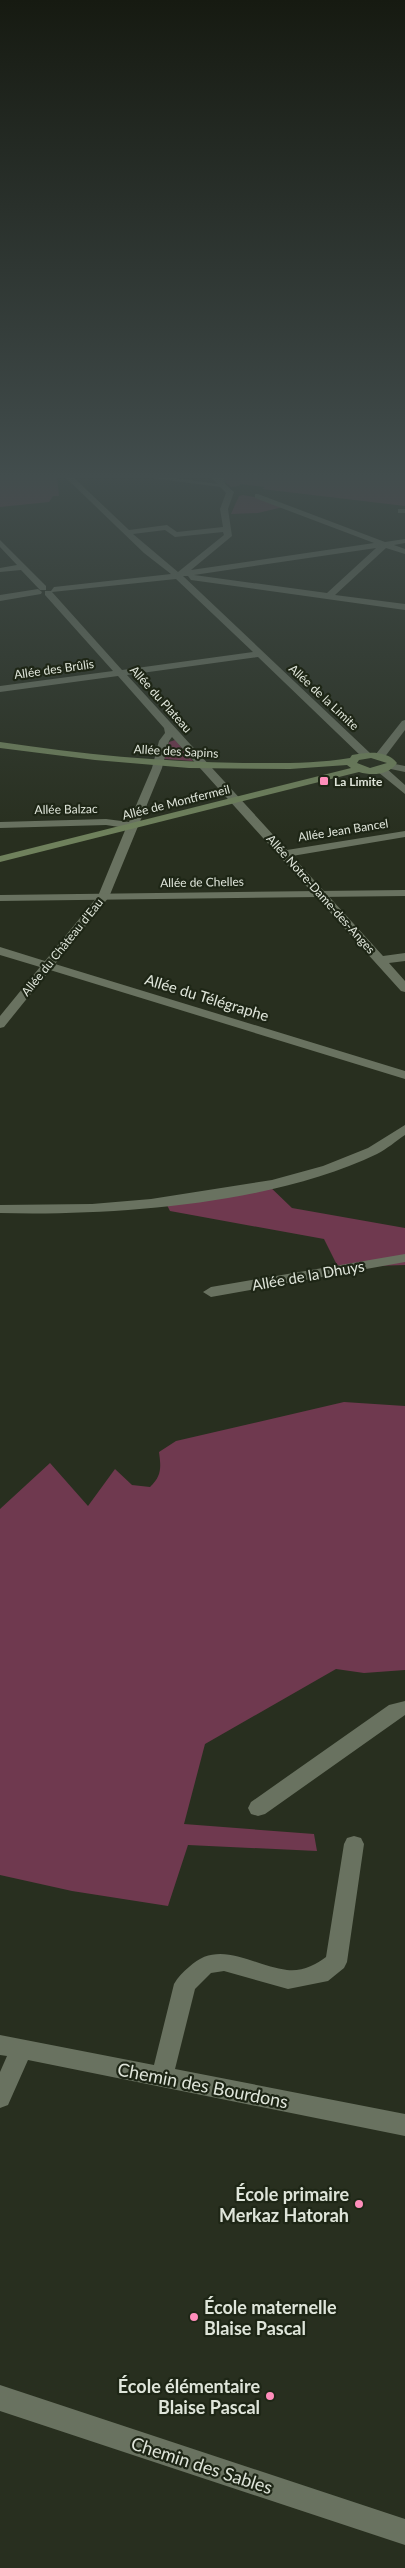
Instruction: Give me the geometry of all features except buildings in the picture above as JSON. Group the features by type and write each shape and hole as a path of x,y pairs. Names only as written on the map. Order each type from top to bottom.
{"main road":[{"name":"Allée des Sapins","path":"0,745 88,758 204,766 301,765 351,761 356,757 366,755"},
{"path":"366,755 380,756 390,764"},
{"path":"351,761 352,766 359,769"},
{"name":"Allée de Montfermeil","path":"0,859 359,769 390,764"}],"street":[{"path":"0,598 21,595"},
{"name":"Allée du Plateau","path":"50,595 235,800"},
{"name":"Allée de la Limite","path":"200,595 259,654 366,755"},
{"path":"313,595 405,607"},
{"name":"Allée des Brûlis","path":"0,688 259,654"},
{"path":"380,756 405,723"},
{"name":"Allée du Château d'Eau","path":"0,1024 103,897 158,763 164,741 170,733 169,726"},
{"path":"164,741 172,739 183,741"},
{"path":"390,764 405,769"},
{"path":"390,764 405,790"},
{"name":"Allée Notre-Dame-des-Anges","path":"235,800 405,988"},
{"name":"Allée Balzac","path":"0,824 106,822 131,826"},
{"name":"Allée Jean Bancel","path":"285,854 405,834"},
{"name":"Allée de Chelles","path":"0,898 405,893"},
{"name":"Allée du Télégraphe","path":"0,951 405,1076"},
{"path":"381,960 405,957"},
{"path":"0,1209 96,1208 165,1202 239,1189 328,1169 364,1156 396,1137 405,1128"},
{"name":"Allée de la Dhuys","path":"211,1292 405,1258"},
{"path":"258,1808 396,1710 405,1708"},
{"path":"162,2076 185,1984 205,1965 224,1962 288,1980 320,1974 336,1962 354,1844"},
{"path":"0,2098 10,2048"},
{"name":"Chemin des Bourdons","path":"10,2048 162,2076 405,2125"},
{"name":"Chemin des Sables","path":"0,2398 405,2532"}],"shaded area":[{"path":"175,740 193,761 164,759 169,742"},
{"path":"266,1183 292,1208 405,1228 405,1265 338,1267 324,1239 170,1211 165,1201"},
{"path":"344,1402 405,1406 405,1670 364,1673 336,1669 205,1744 184,1824 314,1834 317,1851 188,1845 168,1906 72,1891 0,1875 0,1509 50,1463 88,1506 115,1469 132,1485 150,1487 159,1475 159,1452 176,1441"}],"place":[{"name":"La Limite","path":"324,781"},
{"name":"École primaire Merkaz Hatorah","path":"359,2204"},
{"name":"École maternelle Blaise Pascal","path":"194,2317"},
{"name":"École élémentaire Blaise Pascal","path":"270,2396"}]}
